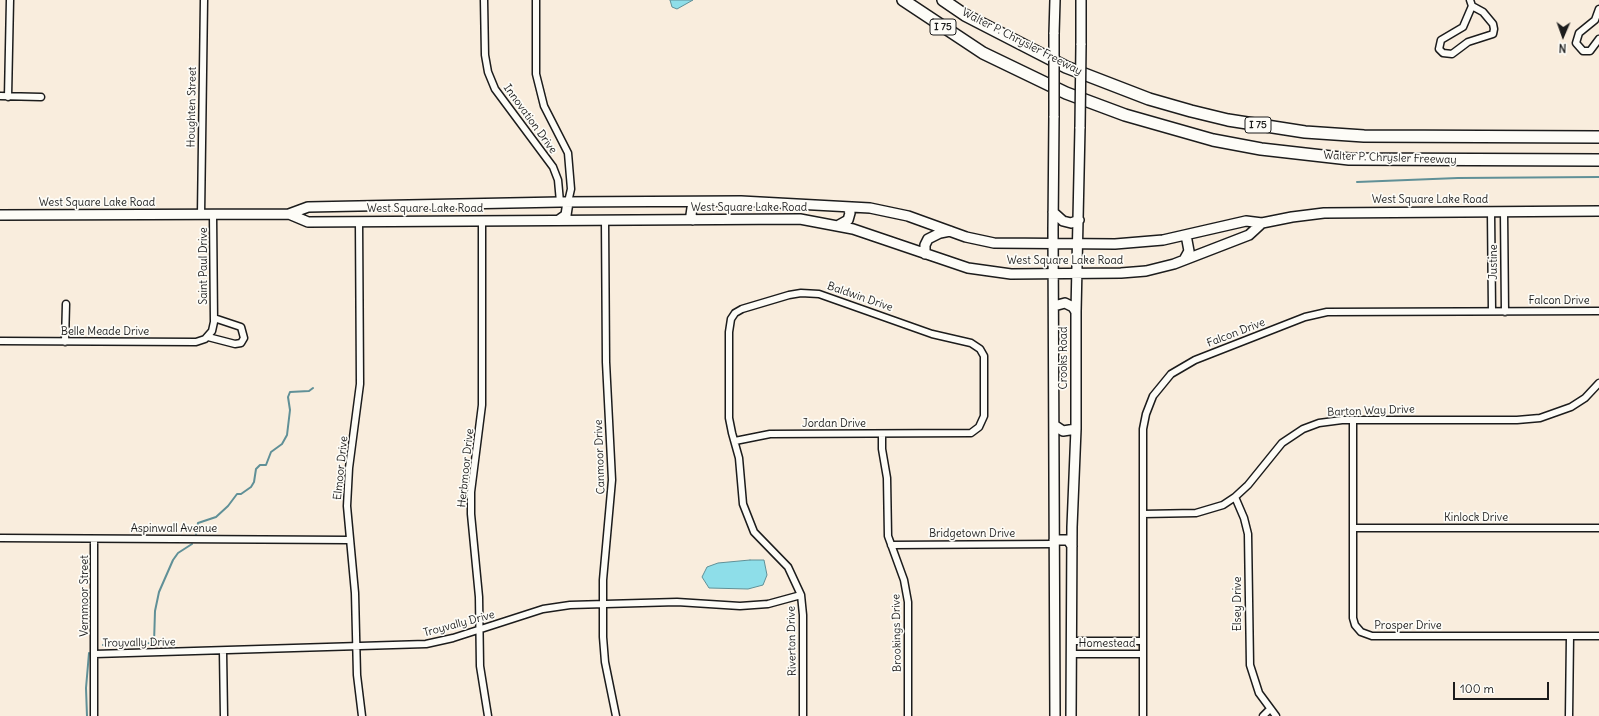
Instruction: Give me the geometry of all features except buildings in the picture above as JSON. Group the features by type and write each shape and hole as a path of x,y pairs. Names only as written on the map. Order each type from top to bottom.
{"highway":[{"name":"Walter P. Chrysler Freeway","path":"903,0 983,53 1066,93 1125,115 1213,140 1261,149 1349,159 1599,160"},
{"name":"Walter P. Chrysler Freeway","path":"943,0 965,15 1066,67 1149,98 1191,111 1228,120 1305,132 1364,136 1599,137"}],"main road":[{"name":"Crooks Road","path":"1055,0 1053,212 1054,542 1056,648 1055,716"},
{"name":"Crooks Road","path":"1071,716 1072,546 1076,429 1076,312 1079,220 1081,0"},
{"name":"West Square Lake Road","path":"0,215 289,214 308,207 564,202 741,202 870,208 899,214 974,239 994,243 1078,244 1141,243 1186,235 1246,221 1262,223 1324,212 1599,211"},
{"path":"560,220 566,215 564,202"},
{"path":"693,220 691,215 692,208 698,202"},
{"path":"329,222 328,213 334,207"},
{"path":"839,225 848,220 850,213 848,207"},
{"path":"1053,212 1063,222 1071,223 1079,220"},
{"name":"West Square Lake Road","path":"289,214 308,222 790,219 839,225 877,236 953,264 986,272 1011,274 1133,273 1162,267 1184,260 1249,236 1262,223"},
{"path":"924,254 928,239 940,233 950,231"},
{"path":"1184,260 1189,251 1186,235"},
{"path":"1054,306 1065,303 1073,307 1076,312"},
{"path":"1054,425 1063,431 1076,429"},
{"path":"1054,542 1068,540 1072,546"},
{"path":"1056,648 1064,653 1071,654"}],"street":[{"path":"8,97 10,0"},
{"name":"Houghten Street","path":"201,215 204,0"},
{"name":"Innovation Drive","path":"484,0 485,56 488,72 495,89 553,167 564,202"},
{"name":"Innovation Drive","path":"536,0 536,74 544,106 568,154 571,189 564,202"},
{"path":"1471,3 1484,12 1492,24 1494,29 1493,34 1468,42 1452,54 1443,54 1439,49 1440,40 1463,27 1471,3"},
{"path":"1599,9 1595,20 1579,34 1576,43 1583,51 1590,51 1599,39"},
{"path":"0,96 41,97"},
{"name":"Justine","path":"1492,212 1492,312"},
{"name":"Justine","path":"1504,212 1505,312"},
{"name":"Saint Paul Drive","path":"208,337 213,328 214,318 213,215"},
{"name":"Canmoor Drive","path":"605,220 606,362 612,480 602,603 603,648 616,716"},
{"name":"Herbmoor Drive","path":"482,221 482,405 471,507 479,597 480,666 488,716"},
{"name":"Elmoor Drive","path":"359,222 360,384 348,483 349,540 355,593 356,645 362,716"},
{"name":"Baldwin Drive","path":"735,441 729,411 729,327 733,316 742,309 789,295 801,293 819,294 932,334 971,344 980,349"},
{"path":"65,342 66,304"},
{"name":"Falcon Drive","path":"1143,716 1143,436 1146,414 1153,396 1164,381 1187,364 1305,318 1327,312 1599,311"},
{"name":"Saint Paul Drive","path":"214,318 241,327 244,334 241,342"},
{"name":"Belle Meade Drive","path":"0,341 196,342 208,337 235,344 241,342"},
{"name":"Jordan Drive","path":"735,441 770,434 968,434 977,429 982,422 985,413 984,359 980,349"},
{"name":"Barton Way Drive","path":"1143,514 1203,512 1223,505 1235,497 1248,485 1275,450 1288,438 1319,423 1354,420 1517,420 1540,418 1571,407 1585,398 1599,383"},
{"name":"Prosper Drive","path":"1354,420 1353,618 1358,628 1364,634 1372,636 1599,636"},
{"name":"Brookings Drive","path":"882,434 882,449 887,482 888,529 891,545 907,593 908,716"},
{"name":"Riverton Drive","path":"735,441 740,465 743,504 748,520 758,537 788,567 801,595 803,615 803,716"},
{"name":"Elsey Drive","path":"1235,497 1244,518 1248,534 1250,665 1259,693 1276,716"},
{"name":"Kinlock Drive","path":"1354,528 1599,528"},
{"name":"Aspinwall Avenue","path":"0,538 349,540"},
{"name":"Vernmoor Street","path":"94,539 94,716"},
{"name":"Bridgetown Drive","path":"891,545 1054,542"},
{"name":"Troyvally Drive","path":"95,654 426,644 479,630 543,609 570,605 677,602 740,606 768,604 801,595"},
{"path":"1570,636 1570,716"},
{"name":"Homestead","path":"1071,641 1142,641"},
{"path":"223,651 224,716"},
{"name":"Homestead","path":"1071,654 1142,654"},
{"path":"1263,716 1270,709"}],"water":[{"path":"670,0 693,0 677,9 672,7"},
{"path":"764,560 767,575 763,585 748,589 709,588 702,577 707,567 718,563"}],"waterway":[{"path":"1357,182 1458,178 1599,177"},
{"path":"196,534 198,523 216,517 228,506 237,494 241,494 251,487 254,482 256,469 260,465 266,465 271,452 282,444 287,435 290,410 288,397 290,392 309,391 313,388"},
{"path":"103,645 154,643 155,611 159,592 173,560 178,553 192,544"},
{"path":"87,716 86,688 89,653"}]}
